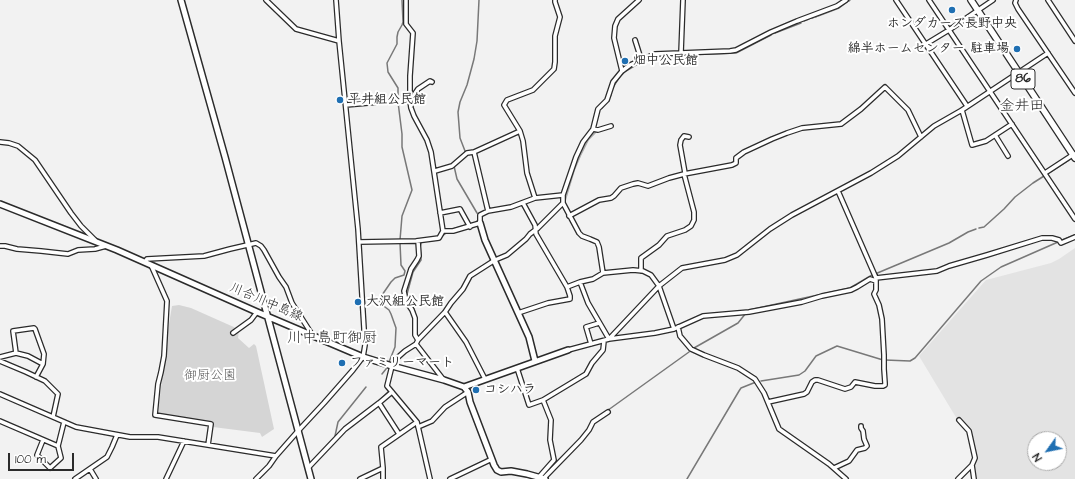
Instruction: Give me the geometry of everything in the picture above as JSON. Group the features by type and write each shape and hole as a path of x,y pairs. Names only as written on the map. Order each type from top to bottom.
{"main road":[{"name":"86","path":"971,0 1074,155"}],"street":[{"path":"181,0 225,157 311,479"},
{"path":"266,0 296,29 339,41"},
{"path":"256,479 353,370 363,356 365,345 359,242 336,0"},
{"path":"359,242 418,241 439,238 443,231 431,152 427,140 410,108 413,33 406,24 406,0"},
{"path":"535,198 527,173 523,141 520,131 504,105 507,100 533,90 554,69 555,36 560,17 555,0"},
{"path":"622,71 614,38 615,26 618,19 639,0"},
{"path":"681,52 683,0"},
{"path":"603,272 597,242 582,236 579,233 563,203 563,195 576,157 583,142 593,129 598,109 608,100 613,82 622,71 641,59 655,54 736,50 778,30 837,6 846,0"},
{"path":"896,0 967,106"},
{"path":"930,0 1075,219"},
{"path":"926,44 994,0"},
{"path":"1016,0 1015,3 1018,9 1075,93"},
{"path":"1048,0 1075,41"},
{"path":"635,40 641,59"},
{"path":"517,368 529,405 543,400 586,374 592,363 604,350 607,340 659,286 682,268 725,260 736,255 770,229 792,215 871,173 898,156 934,126 962,110 1048,53"},
{"path":"410,100 418,88 430,81 432,82"},
{"path":"569,216 599,200 611,198 621,188 638,183 648,186 684,173 732,165 736,163 736,158 744,152 772,139 802,128 840,124 861,109 885,87 908,110 921,137"},
{"path":"346,105 410,100"},
{"path":"962,110 972,145 986,141 1012,124"},
{"path":"593,129 598,130 611,126"},
{"path":"435,171 452,166 464,155 520,131"},
{"path":"995,135 1008,156"},
{"path":"641,271 641,258 659,245 667,236 685,230 691,226 694,220 694,212 684,173 680,145 684,136 689,137"},
{"path":"0,142 18,146 35,160 71,213 98,244"},
{"path":"474,152 488,211"},
{"path":"1045,173 1074,155"},
{"path":"768,402 804,394 815,380 845,389 851,387 855,382 875,386 885,385 882,319 879,305 874,294 876,290 876,279 838,191"},
{"path":"535,361 529,337 485,240 480,223 480,215 488,211 512,207 535,198 563,195"},
{"path":"518,313 548,303 570,299 567,287 536,234 535,225 523,203"},
{"path":"430,479 417,422 387,386 392,366 400,354 417,342 445,312 450,303 464,289 470,276 495,260 507,255 538,228 563,203"},
{"name":"川合川中島線","path":"0,204 145,262 257,312 363,356 392,366 464,386"},
{"path":"440,213 460,209 470,227"},
{"path":"443,231 453,231 480,223"},
{"path":"543,478 511,471 502,472 497,470 470,402 468,392 464,386 568,350 607,340 655,333 676,328 703,316 749,312 802,302 851,290 870,279 937,271 1042,238 1052,238 1061,243 1075,236"},
{"path":"418,241 419,256 411,269 404,291 406,300 415,318 415,335 417,342 444,380"},
{"path":"145,262 147,259 204,256 256,243 264,250 286,287 292,303 313,336"},
{"path":"0,246 68,254 78,250 94,249 106,246"},
{"path":"151,265 167,301 164,356 158,384 154,415 211,424 208,445"},
{"path":"567,287 593,279 603,272 633,270 643,271 651,275 659,286 680,336 691,349 738,368 755,379 764,393 778,429 834,468 846,479"},
{"path":"580,282 588,304 607,340"},
{"path":"234,333 251,320 257,312"},
{"path":"445,312 466,342 485,379"},
{"path":"591,344 586,326 599,323"},
{"path":"16,353 13,331 34,328 44,354 44,364 36,377"},
{"path":"0,357 16,353 28,356 44,364"},
{"path":"0,361 45,381 58,394 53,417"},
{"path":"308,468 341,433 379,404 392,392"},
{"path":"418,427 432,422 445,407 468,392"},
{"path":"0,394 76,427 130,437 158,437 276,456"},
{"path":"543,400 551,420 550,440 554,460 543,478"},
{"path":"379,404 399,434"},
{"path":"543,478 581,440 593,422 608,412"},
{"path":"958,479 972,465 975,458 969,431 959,420"},
{"path":"0,421 58,446"},
{"path":"44,440 37,455 50,468 61,458 58,446 64,422"},
{"path":"383,479 382,448 417,422"},
{"path":"834,468 849,460 858,450 866,446 861,426"},
{"path":"75,479 107,457 117,435"},
{"path":"166,479 184,441"},
{"path":"450,479 492,459"},
{"path":"972,465 974,479"},
{"path":"360,479 383,468"},
{"path":"90,469 96,479"}],"shaded area":[{"path":"1075,248 1075,479 975,479 972,466 976,458 969,431 957,419 919,356 986,280 1051,263"}],"green space":[{"name":"御厨公園","path":"179,305 191,308 236,328 239,331 238,338 249,348 254,344 256,346 274,429 262,437 260,433 213,427 213,423 158,414 166,342 172,306"}],"waterway":[{"path":"398,98 398,88 388,72 387,63 397,44 398,32 403,22 402,0"},
{"path":"465,153 460,138 458,112 474,59 477,41 479,0"},
{"path":"818,16 839,8 847,2"},
{"path":"804,21 809,19"},
{"path":"775,33 801,23"},
{"path":"653,56 736,53 771,35"},
{"path":"612,89 620,76 641,62"},
{"path":"602,108 611,95"},
{"path":"398,102 402,147 412,190 402,216 400,240"},
{"path":"564,199 579,155 587,139 594,132"},
{"path":"1049,173 1069,160"},
{"path":"454,166 457,179 477,213"},
{"path":"979,228 984,227 1015,197 1044,176"},
{"path":"470,224 474,223"},
{"path":"453,229 466,225"},
{"path":"875,274 949,243 976,229"},
{"path":"441,237 445,234"},
{"path":"1062,240 1075,235"},
{"path":"429,241 437,240"},
{"path":"416,317 407,294 413,272 421,260 420,247 421,243 424,241"},
{"path":"885,360 910,361 915,358 981,281 1001,267 1058,242"},
{"path":"389,362 395,347 396,328 389,310 381,304 379,300 391,282 395,278 404,275 405,271 401,265 400,243"},
{"path":"749,310 850,288 872,275"},
{"path":"694,348 738,323 746,313"},
{"path":"417,326 417,332"},
{"path":"761,381 799,375 805,371 816,356 837,346 883,360"},
{"path":"604,413 689,352"},
{"path":"382,374 386,369"},
{"path":"687,479 741,388 756,382"},
{"path":"335,436 338,422 366,387"},
{"path":"379,401 388,392"},
{"path":"313,460 340,432"},
{"path":"552,466 568,451"}],"place":[{"name":"ホンダカーズ長野中央","path":"952,10"},
{"name":"綿半ホームセンター 駐車場","path":"1017,49"},
{"name":"畑中公民館","path":"625,61"},
{"name":"平井組公民館","path":"340,100"},
{"name":"大沢組公民館","path":"358,302"},
{"name":"ファミリーマート","path":"342,363"},
{"name":"コシハラ","path":"476,390"}],"district":[{"name":"金井田","path":"1022,107"},
{"name":"川中島町御厨","path":"332,339"}]}
